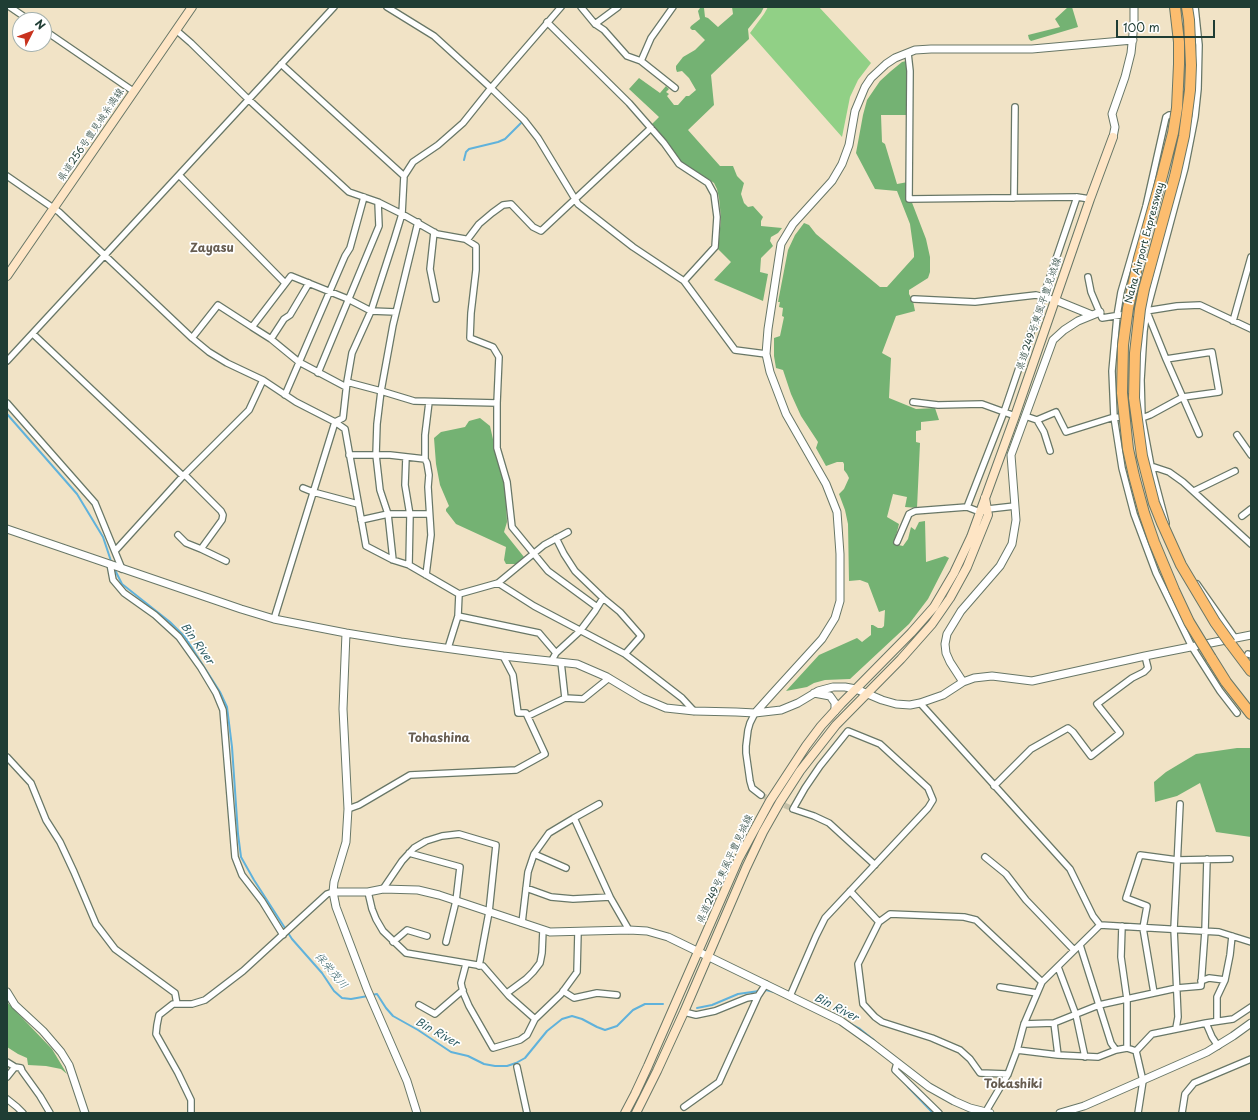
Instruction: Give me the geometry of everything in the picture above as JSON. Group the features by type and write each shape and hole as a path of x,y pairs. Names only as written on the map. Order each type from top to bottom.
{"highway":[{"name":"Naha Airport Expressway","path":"1175,7 1179,42 1177,108 1171,140 1139,258 1128,308 1123,345 1122,393 1128,449 1134,476 1154,542 1174,590 1190,622 1211,658 1226,682 1251,714"},
{"name":"Naha Airport Expressway","path":"1187,7 1191,65 1190,90 1184,136 1140,309 1135,353 1134,398 1142,456 1154,503 1162,523 1184,571 1215,622 1233,641 1251,671"}],"main road":[{"name":"県道256号豊見城糸満線","path":"7,276 192,7"},
{"name":"県道249号東風平豊見城線","path":"625,1113 638,1087 739,858 770,801 806,746 834,711 912,634 934,607 959,563 984,510 984,498 1015,416 1113,137"},
{"name":"県道249号東風平豊見城線","path":"636,1113 684,1012 746,868 763,832 780,802 800,771 836,725 932,624 959,584 976,548 988,515 984,510"}],"street":[{"path":"7,361 334,7"},
{"path":"387,7 434,36 524,120 538,138 578,204 633,247 684,281 735,350 766,354"},
{"path":"274,619 335,422 343,418 352,353 371,311 402,214 404,176 413,162 438,145 463,123 547,22 562,7"},
{"path":"581,7 595,24 604,30 628,56 641,61 675,88"},
{"path":"595,24 618,7"},
{"path":"641,61 652,38 673,7"},
{"path":"1113,137 1115,127 1112,114 1126,77 1131,53 1134,7"},
{"path":"1195,7 1199,45 1198,89 1195,117 1185,168 1147,310 1141,380 1142,418 1151,466 1176,551 1233,641"},
{"path":"547,22 629,103 664,143 679,164 708,183 714,194 717,217 715,247 684,281"},
{"path":"176,30 349,192 378,202 418,222 434,232 467,240 476,246 476,270 471,313 470,338 493,347 499,357 497,448 508,482 512,527 548,571 598,607"},
{"path":"52,35 133,91"},
{"path":"761,795 752,788 750,781 746,746 750,723 755,713 822,639 835,618 840,601 840,554 837,512 826,484 786,414 770,372 766,354 768,329 781,244 793,224 832,181 842,164 850,145 855,111 865,86 886,64 895,58 915,50 927,49 1032,49 1133,40"},
{"path":"908,53 910,72 909,199 1078,197 1090,199"},
{"path":"281,64 404,176"},
{"path":"1014,198 1015,107"},
{"path":"1195,117 1169,115 1166,117 1146,206 1121,292 1117,316 1112,371 1114,417 1122,468 1134,514 1156,573 1192,647 1220,691 1237,713"},
{"path":"467,240 480,224 492,213 503,205 511,204 533,227 541,231 651,128"},
{"path":"179,175 285,283"},
{"path":"7,176 53,208 192,338 209,352 227,363 262,380 296,402 335,422 345,429 366,546 393,560 409,565 460,594 498,583 544,545 568,532"},
{"path":"285,395 329,291 350,248 364,197"},
{"path":"967,507 1004,412 1078,197"},
{"path":"318,373 379,226 378,202"},
{"path":"393,560 388,514 380,490 376,455 378,424 381,391 396,312 418,222"},
{"path":"434,232 430,268 436,300"},
{"path":"1234,320 1251,257"},
{"path":"252,327 290,276 348,299 371,311 396,312"},
{"path":"1088,277 1091,292 1102,318 1177,306 1200,305 1251,329"},
{"path":"271,339 284,319 290,315 309,283"},
{"path":"914,299 975,302 1036,295 1055,300 1092,315"},
{"path":"192,338 218,305 271,339 299,362 318,373 347,385 381,391 414,401 497,404"},
{"path":"1147,310 1166,359 1199,434"},
{"path":"963,682 946,653 945,644 947,634 961,611 1000,566 1012,544 1016,520 1011,455 1053,340 1064,330 1078,321 1100,312"},
{"path":"32,334 221,511 223,515 222,520 201,549"},
{"path":"1025,416 1037,420 1056,412 1066,432 1114,417 1142,418 1183,397 1219,392 1212,352 1166,359"},
{"path":"115,551 184,475 249,410 262,380"},
{"path":"426,575 431,535 428,487 429,475 425,459 425,435 429,402"},
{"path":"913,402 938,405 982,404 1015,416"},
{"path":"7,403 95,503 115,551 113,580 124,593 155,615 179,637 201,668 216,693 223,710 235,857 242,875 262,901 284,934"},
{"path":"1037,420 1044,432 1050,451"},
{"path":"1237,435 1251,455"},
{"path":"350,455 390,454 425,459"},
{"path":"406,456 405,485 410,515 409,565"},
{"path":"1151,466 1170,472 1194,491 1251,544"},
{"path":"1194,491 1235,471"},
{"path":"303,488 358,504"},
{"path":"897,542 909,514 915,511 967,507 984,510 1015,506"},
{"path":"1242,516 1251,508"},
{"path":"361,520 388,514 430,514"},
{"path":"7,529 240,610 274,619 346,633 504,656 552,660 576,664 610,678 642,698 666,708 694,711 755,713 781,710 790,708 812,693 832,687 856,689 882,700 896,704 910,705 943,695 963,682 974,678 992,676 1032,681 1145,656 1233,641 1251,635"},
{"path":"178,535 186,543 226,561"},
{"path":"556,538 575,571 620,612 641,636 625,654"},
{"path":"498,583 534,606 625,654 682,698 694,711"},
{"path":"448,648 458,616 460,594"},
{"path":"552,660 556,653 580,631 603,598"},
{"path":"458,616 539,633 556,653"},
{"path":"346,633 343,709 348,809 346,842 334,882 333,892 336,908 367,989 407,1081 417,1113"},
{"path":"348,809 410,774 516,770 545,754 526,713 518,714 513,675 504,656"},
{"path":"994,786 1031,749 1068,728 1073,732 1091,756 1120,733 1097,704 1148,668 1145,656"},
{"path":"561,662 565,698"},
{"path":"528,716 565,698 583,699 610,678"},
{"path":"812,693 830,696 835,703 834,711"},
{"path":"920,703 1070,869 1093,916 1100,925"},
{"path":"790,996 825,918 928,808 932,800 928,788 880,744 848,731 804,788 793,809 814,816 828,823 875,864"},
{"path":"7,757 31,783 46,820 60,842 96,924 115,949 175,993 177,1004"},
{"path":"522,923 528,872 534,854 549,833 599,804"},
{"path":"1176,1028 1178,1016 1174,929 1180,804"},
{"path":"574,818 610,897 629,930"},
{"path":"383,890 409,853 414,848 426,841 442,836 459,834 496,846 489,912 479,966"},
{"path":"409,853 460,867 456,900 446,942"},
{"path":"534,854 566,868"},
{"path":"1154,993 1143,928 1146,906 1126,898 1140,856 1177,860 1230,858"},
{"path":"985,857 1006,874 1026,900 1074,950"},
{"path":"1024,1024 1054,1023 1099,1005 1177,988 1201,986 1205,931 1207,859"},
{"path":"526,888 551,896 573,899 610,897"},
{"path":"191,1113 191,1100 156,1034 156,1025 159,1015 173,1004 192,1004 205,1000 243,972 327,894 333,892 418,890 456,900 550,932 629,930 658,933 841,1021 872,1043 928,1087 954,1101 987,1113 1008,1074 1017,1050 1024,1024 1042,982 1100,925 1219,932 1251,942"},
{"path":"850,891 879,922"},
{"path":"368,892 372,909 383,931 406,953 483,966 507,993 535,1019"},
{"path":"1008,1074 980,1073 970,1059 960,1050 932,1038 882,1022 875,1017 863,1004 858,964 879,922 890,914 964,917 976,920 1042,982"},
{"path":"1122,926 1121,957 1127,999 1127,1048"},
{"path":"393,942 407,930 427,936"},
{"path":"507,993 534,972 540,963 543,930"},
{"path":"466,964 461,983 463,990 469,1006 493,1048 520,1040 527,1035 535,1019 563,992 577,972 578,932"},
{"path":"1217,1021 1217,997 1224,980 1230,955 1232,936"},
{"path":"1080,945 1110,1043 1116,1050"},
{"path":"1058,967 1076,1015 1085,1057"},
{"path":"1201,981 1209,978 1224,980"},
{"path":"684,1107 719,1082 758,996 766,984"},
{"path":"1000,987 1037,993"},
{"path":"419,1005 435,1014 463,990"},
{"path":"7,992 15,1005 43,1031 69,1065 85,1113"},
{"path":"563,992 574,998 597,993 617,995"},
{"path":"684,1012 696,1015 715,1011 747,998 758,996"},
{"path":"1136,1051 1152,1034 1176,1028 1233,1019 1251,1007"},
{"path":"1054,1023 1058,1055"},
{"path":"1206,1023 1218,1046"},
{"path":"1060,1113 1084,1106 1207,1052 1251,1023"},
{"path":"1017,1050 1085,1057 1098,1057 1116,1050 1127,1048 1136,1051"},
{"path":"1136,1051 1142,1081 1138,1113"},
{"path":"1182,1113 1185,1094 1194,1083 1251,1059"},
{"path":"7,1062 15,1067 21,1068 22,1072 40,1096 50,1113"},
{"path":"898,1063 895,1070 939,1113"},
{"path":"7,1077 15,1067"},
{"path":"517,1068 526,1113"},
{"path":"7,1099 23,1113"}],"green space":[{"path":"732,7 764,7 748,29 749,39 711,75 714,105 688,130 720,166 733,166 737,176 744,183 741,194 744,203 748,207 753,206 763,217 761,226 782,228 778,233 771,237 770,241 773,246 761,258 760,272 768,274 763,301 714,280 731,262 718,249 721,218 717,189 714,183 710,180 681,162 652,124 659,117 629,89 639,78 660,93 666,86 669,89 666,92 669,94 667,96 674,105 678,105 686,96 689,96 696,90 689,78 682,71 677,72 676,66 683,57 695,50 705,40 695,30 690,28 700,19 698,11 700,8 704,8 705,17 718,27 733,14"},
{"path":"768,7 819,7 871,63 858,80 850,97 842,137 750,33"},
{"path":"1068,7 1072,7 1078,27 1031,41 1029,39 1028,35 1060,27 1055,19"},
{"path":"906,61 908,115 881,115 882,142 885,144 897,184 908,182 911,200 926,239 930,257 930,272 928,278 909,290 915,311 896,316 882,353 891,358 889,398 916,409 935,408 939,420 921,422 921,430 916,431 916,442 920,443 917,508 905,507 907,497 893,494 887,517 899,524 894,544 903,546 908,539 911,527 915,530 919,522 925,521 926,562 945,556 949,558 928,599 909,624 850,679 825,680 807,687 786,691 819,655 857,638 862,642 871,635 871,625 878,628 882,628 884,626 885,610 879,612 868,583 860,580 849,581 848,524 839,494 844,489 849,478 844,470 844,464 843,462 837,462 826,466 816,448 818,442 801,416 791,394 783,370 776,368 774,338 780,336 784,317 782,316 783,308 779,307 780,302 778,302 788,250 795,235 804,223 809,225 816,234 880,287 887,287 914,257 910,224 897,191 875,189 856,153 867,100 880,81 902,62"},
{"path":"480,418 490,426 499,466 505,482 507,522 504,532 524,557 516,564 506,564 504,560 506,547 456,524 446,511 449,506 440,485 436,464 434,438 441,432 465,427 469,421"},
{"path":"1237,748 1251,748 1251,837 1216,832 1200,783 1177,796 1155,802 1154,782 1166,772 1196,754"},
{"path":"7,1002 52,1049 67,1074 61,1069 28,1065 27,1058 7,1047"}],"waterway":[{"path":"464,160 466,152 469,149 505,139 521,123"},
{"name":"Bin River","path":"7,414 77,494 103,537 112,564"},
{"name":"Bin River","path":"114,568 122,584 170,622 185,637 220,692 227,707 232,747 241,857 254,880 292,939 322,973 334,991 342,998 351,999 368,996"},
{"name":"Bin River","path":"697,1008 712,1005 738,994 766,990 774,992"},
{"name":"Bin River","path":"372,995 377,994 393,1016 418,1030 451,1052 468,1056 484,1064 495,1066 507,1066 525,1058 547,1031 562,1019 572,1016 605,1030 617,1026 633,1010 645,1004 663,1004"},
{"name":"Bin River","path":"849,1023 860,1029 875,1041"},
{"name":"Bin River","path":"905,1083 933,1113"}],"tunnel":[{"path":"761,795 793,809"}],"district":[{"name":"Zayasu","path":"212,249"},
{"name":"Tohashina","path":"439,739"},
{"name":"Tokashiki","path":"1013,1085"}],"water label":[{"name":"保栄茂川","path":"331,971"}]}
